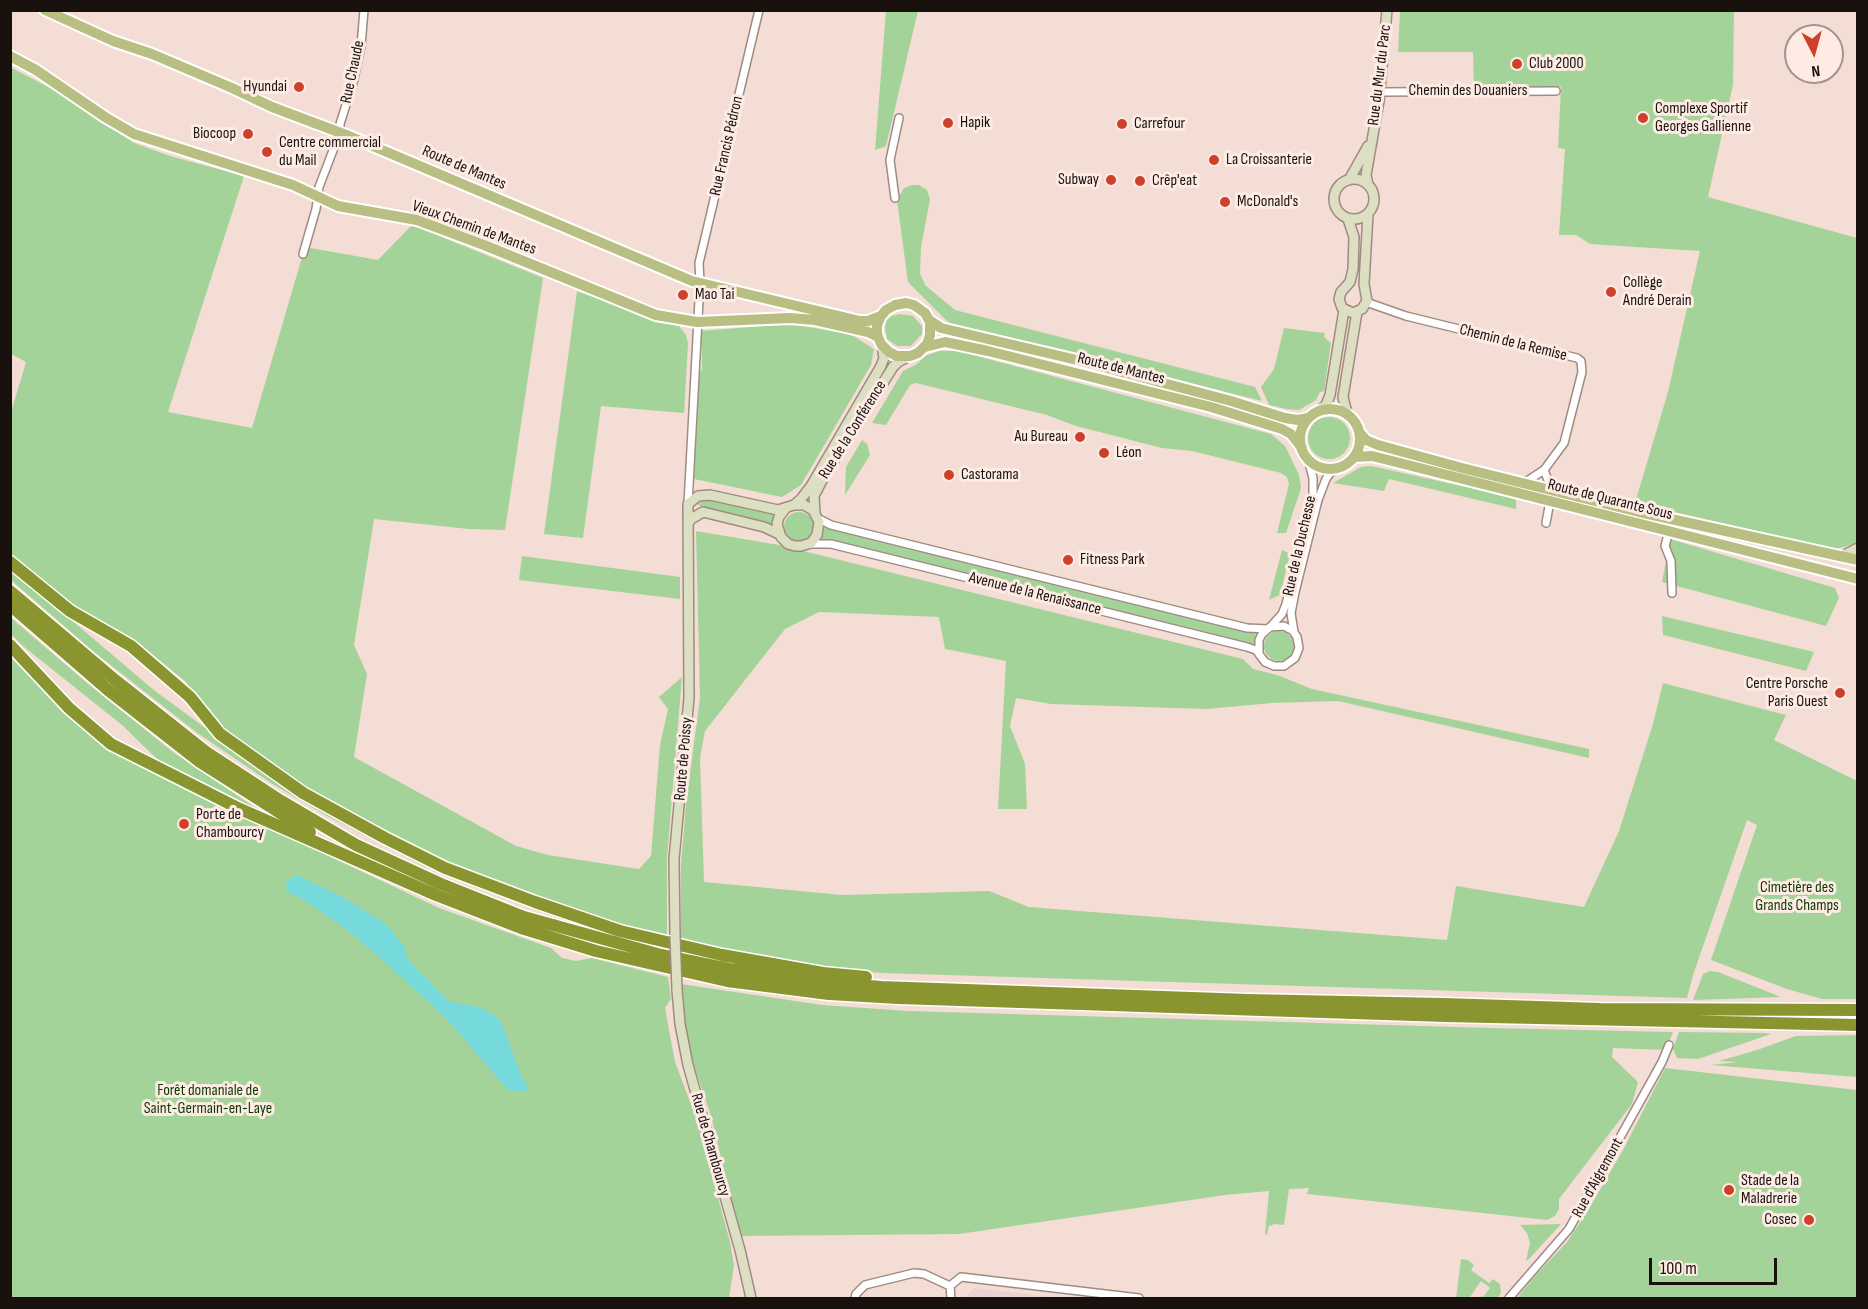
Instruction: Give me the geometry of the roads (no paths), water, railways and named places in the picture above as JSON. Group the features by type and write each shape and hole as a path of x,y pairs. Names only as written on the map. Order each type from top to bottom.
{"highway":[{"path":"10,562 70,611 131,646 190,697 220,734 303,793 445,868 620,932 722,955 823,973 892,980 914,988"},
{"path":"10,591 115,680 206,752 281,801 356,845 441,884 524,917 661,955 729,969 817,981 914,988 1600,1010 1857,1009"},
{"path":"10,605 108,690 200,762 355,859"},
{"path":"10,645 69,708 111,744 240,808 436,895 521,928 596,951 727,981 829,994 898,998 1248,1010 1857,1024"}],"main road":[{"name":"Route de Mantes","path":"45,10 113,41 152,54 272,107 340,132 677,275 856,320 868,321 881,316"},
{"name":"Vieux Chemin de Mantes","path":"10,57 36,69 105,117 134,134 293,185 338,206 417,220 656,315 697,322 790,318 815,320 868,332 880,341"},
{"path":"906,303 919,308 929,320 930,335 925,346 916,354 895,355 880,341 877,327 881,316 891,307 906,303"},
{"name":"Route de Mantes","path":"929,320 941,328 1099,366 1231,401 1285,418 1298,420 1308,418"},
{"name":"Route de Mantes","path":"925,346 945,342 988,351 1211,407 1287,431 1302,448"},
{"path":"1360,433 1360,446 1354,458 1338,468 1322,468 1308,459 1302,448 1300,434 1308,418 1320,410 1334,409 1347,413 1354,420 1360,433 1370,442 1524,483 1551,495"},
{"name":"Route de Quarante Sous","path":"1354,458 1378,458 1857,560"},
{"name":"Route de Quarante Sous","path":"1551,495 1669,531 1857,581"},
{"name":"Route de Quarante Sous","path":"1686,522 1857,566"}],"street":[{"name":"Rue Chaude","path":"303,254 319,197 319,187 340,132 340,124 353,83 361,46 363,10"},
{"name":"Rue Francis Pédron","path":"700,282 699,263 759,10"},
{"name":"Rue du Mur du Parc","path":"1368,184 1366,175 1380,92 1387,10"},
{"name":"Chemin des Douaniers","path":"1380,92 1556,91"},
{"path":"895,198 890,160 899,118"},
{"name":"Rue du Mur du Parc","path":"1349,180 1372,139"},
{"path":"1349,180 1368,184 1374,199 1368,214 1366,302 1364,308 1350,313 1339,303 1339,297 1350,282 1353,269 1354,237 1348,219 1336,210 1333,198 1338,186 1349,180"},
{"path":"1348,219 1358,219 1368,214"},
{"name":"Route de Poissy","path":"677,990 674,859 689,698 687,526 700,282"},
{"name":"Chemin de la Remise","path":"1366,302 1406,316 1577,358 1581,361 1582,372 1564,443 1544,470 1524,483"},
{"path":"1320,410 1326,405 1330,395 1344,309"},
{"path":"1347,413 1343,397 1357,312"},
{"name":"Rue de la Conférence","path":"789,507 801,499 811,486 881,366 884,358 880,341"},
{"name":"Rue de la Conférence","path":"817,516 814,496 822,479 890,372 898,362 909,356"},
{"name":"Rue de la Duchesse","path":"1268,628 1283,611 1306,523 1314,486 1308,459"},
{"name":"Rue de la Duchesse","path":"1295,634 1292,608 1315,510 1326,479 1338,468"},
{"path":"1544,470 1551,495 1546,523"},
{"path":"687,526 691,519 703,512 764,527 779,534 785,542 798,547 808,544 818,535 820,528 817,516 807,506 769,509 710,495 698,496 688,504"},
{"path":"779,534 778,521 789,507"},
{"name":"Avenue de la Renaissance","path":"817,516 831,525 1246,628 1268,628"},
{"path":"1669,531 1665,546 1671,561 1672,593"},
{"name":"Avenue de la Renaissance","path":"808,544 831,544 1247,647 1259,654"},
{"path":"1842,556 1857,548"},
{"path":"1284,626 1295,634 1298,651 1295,658 1288,664 1271,665 1265,662 1259,654 1258,640 1268,628 1284,626"},
{"name":"Rue de Chambourcy","path":"677,990 680,1024 688,1065 737,1240 751,1299"},
{"name":"Rue d'Aigremont","path":"1509,1299 1569,1229 1662,1062 1669,1045"},
{"path":"855,1299 856,1294 866,1285 914,1273 924,1274 950,1286"},
{"path":"950,1286 960,1277 1139,1299"},
{"path":"950,1286 951,1299"}],"water":[{"path":"296,875 339,895 386,924 405,947 407,959 450,1002 479,1007 494,1015 504,1029 520,1073 530,1092 508,1090 444,1016 379,957 346,929 287,891 286,882"}],"place":[{"name":"Club 2000","path":"1517,64"},
{"name":"Hyundai","path":"299,87"},
{"name":"Complexe Sportif Georges Gallienne","path":"1643,118"},
{"name":"Hapik","path":"948,123"},
{"name":"Carrefour","path":"1122,124"},
{"name":"Biocoop","path":"248,134"},
{"name":"Centre commercial du Mail","path":"267,152"},
{"name":"La Croissanterie","path":"1214,160"},
{"name":"Subway","path":"1111,180"},
{"name":"Crêp'eat","path":"1140,181"},
{"name":"McDonald's","path":"1225,202"},
{"name":"Collège André Derain","path":"1611,292"},
{"name":"Mao Tai","path":"683,295"},
{"name":"Au Bureau","path":"1080,437"},
{"name":"Léon","path":"1104,453"},
{"name":"Castorama","path":"949,475"},
{"name":"Fitness Park","path":"1068,560"},
{"name":"Centre Porsche Paris Ouest","path":"1840,693"},
{"name":"Porte de Chambourcy","path":"184,824"},
{"name":"Stade de la Maladrerie","path":"1729,1190"},
{"name":"Cosec","path":"1809,1220"}],"park label":[{"name":"Cimetière des Grands Champs","path":"1797,897"},
{"name":"Forêt domaniale de Saint-Germain-en-Laye","path":"208,1100"}]}
